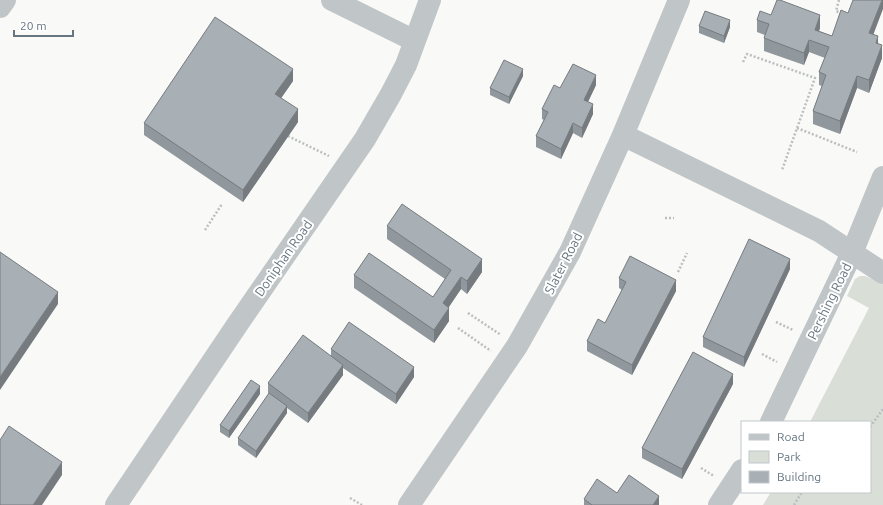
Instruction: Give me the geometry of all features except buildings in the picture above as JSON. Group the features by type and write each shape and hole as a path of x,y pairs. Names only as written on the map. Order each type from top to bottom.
{"street":[{"path":"0,7 5,0"},
{"path":"332,0 416,41"},
{"name":"Doniphan Road","path":"116,505 237,325 365,140 406,65 430,0"},
{"name":"Slater Road","path":"409,505 512,354 570,252 623,135 679,0"},
{"path":"623,135 819,231 883,273"},
{"name":"Pershing Road","path":"771,421 852,253 883,177"},
{"path":"719,505 741,472"}],"path":[{"path":"839,0 836,11 846,15"},
{"path":"743,62 747,54 815,78 782,170"},
{"path":"797,128 858,152"},
{"path":"288,136 347,166"},
{"path":"206,230 222,204"},
{"path":"665,218 674,218"},
{"path":"678,272 687,253"},
{"path":"468,313 512,354"},
{"path":"458,328 512,354"},
{"path":"871,427 883,409"},
{"path":"794,505 801,493"},
{"path":"350,498 362,505"}],"green space":[{"path":"860,276 865,276 883,284 883,505 763,505 770,493 871,493 871,421 811,421 869,308 847,296 855,279"}]}
